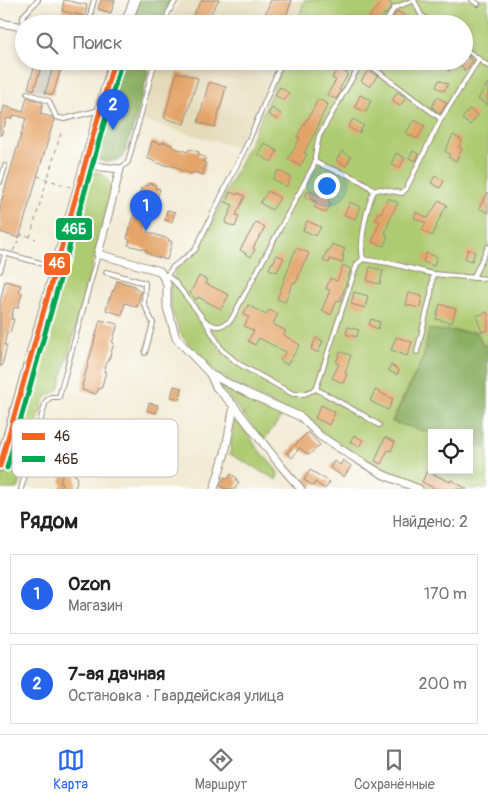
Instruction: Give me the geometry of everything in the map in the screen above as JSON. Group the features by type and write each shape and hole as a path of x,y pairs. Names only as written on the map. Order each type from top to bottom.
{"street":[{"path":"129,15 135,0"},
{"path":"0,23 15,26"},
{"path":"0,466 4,435 57,267 111,70"},
{"path":"86,163 120,169 98,254 164,273 167,308 176,338 210,374 216,386 301,489"},
{"path":"210,374 301,417 320,436 358,460 384,475 419,489"},
{"path":"214,489 225,453 234,406"}],"lane":[{"path":"24,15 38,0"},
{"path":"91,15 94,0"},
{"path":"167,15 176,0"},
{"path":"390,15 394,8 414,0 421,15"},
{"path":"472,0 478,4"},
{"path":"473,55 488,66"},
{"path":"473,69 479,59"},
{"path":"120,169 128,162 153,70"},
{"path":"278,70 248,140 195,250 164,273 174,281 205,321 222,350 239,364 293,394 304,394 316,389 357,264 363,259"},
{"path":"205,321 212,326 219,326 231,320 315,162 318,136 358,70"},
{"path":"375,70 441,120"},
{"path":"374,191 380,189 402,193 441,120 472,70"},
{"path":"27,93 49,101 56,117 64,119 100,110"},
{"path":"315,162 349,174 374,191"},
{"path":"0,182 5,166"},
{"path":"363,259 361,251 364,228 374,191"},
{"path":"473,278 488,247"},
{"path":"0,271 2,253 57,267"},
{"path":"41,419 46,401 51,397 59,397 98,254"},
{"path":"363,259 389,263 433,274 488,279"},
{"path":"106,272 145,283 144,304 153,323 145,353"},
{"path":"417,352 431,294 433,274"},
{"path":"316,389 379,425"}],"path":[{"path":"30,237 60,133"},
{"path":"37,176 70,187"},
{"path":"13,252 22,234 36,239"}],"shaded area":[{"path":"181,0 303,0 297,15 172,14"},
{"path":"33,70 60,70 53,95 28,88"},
{"path":"156,70 274,70 241,149 142,120"}],"green space":[{"path":"139,0 173,0 164,15 133,15"},
{"path":"304,0 488,0 488,341 484,348 477,332 430,330 423,358 392,421 428,432 428,474 473,474 473,444 488,448 487,489 424,489 391,476 358,457 313,426 221,376 212,369 180,333 172,311 170,288 176,269 194,255 212,221 250,143 282,70 473,70 473,15 300,15"},
{"path":"116,70 149,70 136,120 123,158 111,162 102,162 93,154"},
{"path":"97,172 108,179 112,192 59,389 44,400 38,419 18,419 87,177"},
{"path":"429,330 477,332 484,347 488,341 488,448 473,444 473,429 428,429 428,432 392,422 423,358"},
{"path":"220,381 285,412 264,440 220,387"},
{"path":"237,418 257,448 275,468 278,473 277,480 230,454 234,421"},
{"path":"12,438 12,477 22,477 18,489 0,489 0,480"}],"building":[{"path":"64,0 87,5 85,15 62,11"},
{"path":"101,0 115,0 111,13 98,9"},
{"path":"202,0 219,0 209,15 193,15"},
{"path":"271,0 292,0 286,15 265,15"},
{"path":"384,0 387,0 392,5 386,15 385,13 384,15 371,14"},
{"path":"397,11 403,15 395,15"},
{"path":"33,70 40,70 34,90 28,88"},
{"path":"52,70 60,70 53,95 45,93"},
{"path":"337,70 341,70 348,74 336,99 327,95 336,80 332,78"},
{"path":"368,70 377,76 370,87 361,81"},
{"path":"177,72 198,78 184,124 164,118"},
{"path":"439,80 448,84 444,91 436,87"},
{"path":"209,82 226,87 215,127 198,122"},
{"path":"488,83 488,105 478,99"},
{"path":"280,87 289,93 284,101 275,95"},
{"path":"397,92 406,97 400,106 392,101"},
{"path":"360,95 371,100 366,112 355,107"},
{"path":"27,97 43,103 40,114 52,117 54,120 19,238 0,232 0,206 26,118 14,115 12,119 7,118 0,136 0,114 2,114 4,106 23,112"},
{"path":"437,97 447,103 440,114 432,107"},
{"path":"318,99 328,104 304,153 307,154 300,166 288,159 300,138 297,136"},
{"path":"272,108 281,114 277,120 268,114"},
{"path":"469,109 478,115 470,125 462,119"},
{"path":"353,119 364,125 359,133 348,127"},
{"path":"414,120 425,126 417,139 406,133"},
{"path":"453,135 462,140 459,147 462,149 456,161 448,157 450,154 445,151"},
{"path":"152,141 162,144 163,142 188,152 189,149 199,152 198,155 205,157 203,162 206,163 203,175 193,172 192,174 179,170 180,168 154,162 147,158"},
{"path":"264,143 277,151 271,162 258,154"},
{"path":"342,151 351,157 346,166 336,160"},
{"path":"413,151 419,154 416,161 409,158"},
{"path":"396,153 405,158 399,168 391,164"},
{"path":"278,170 291,177 286,187 273,179"},
{"path":"435,176 444,181 440,188 431,183"},
{"path":"328,179 337,184 328,202 331,203 326,213 314,207 317,203 305,197 308,190 320,196"},
{"path":"149,183 156,185 155,188 160,189 147,232 169,239 172,242 167,260 150,255 146,252 147,250 128,245 130,240 127,239 141,188 144,189 145,185 148,186"},
{"path":"268,191 280,198 272,210 260,203"},
{"path":"230,192 245,196 236,215 239,216 235,227 225,223 233,205 226,202"},
{"path":"488,192 488,213 479,208"},
{"path":"388,198 398,203 385,234 388,235 384,246 372,242 380,221 376,220 378,212 381,213"},
{"path":"439,200 447,205 432,236 422,230 426,223 414,218 416,212 428,218"},
{"path":"350,202 360,207 355,219 344,215"},
{"path":"167,210 175,212 172,222 165,220"},
{"path":"307,221 321,227 316,236 303,230"},
{"path":"256,222 265,227 253,248 255,249 251,257 240,250"},
{"path":"332,244 345,249 342,263 330,259 329,263 323,261"},
{"path":"296,248 309,253 296,283 293,282 285,302 277,299"},
{"path":"468,249 475,252 472,261 465,259"},
{"path":"426,253 437,257 434,266 423,262"},
{"path":"277,255 284,258 277,272 269,269"},
{"path":"343,265 351,269 340,301 337,300 331,315 322,310 330,290 326,289 330,278 337,281"},
{"path":"370,267 383,270 380,284 367,281"},
{"path":"199,276 207,280 205,283 229,295 221,309 198,297 196,300 190,293"},
{"path":"5,281 21,285 19,292 22,293 18,308 14,307 11,319 14,319 10,333 7,332 4,345 7,345 2,366 0,366 0,302"},
{"path":"117,281 135,286 135,289 141,292 137,307 125,303 122,315 106,310"},
{"path":"354,292 368,296 365,308 351,304"},
{"path":"409,293 422,296 420,308 406,305"},
{"path":"440,304 456,309 452,323 436,319"},
{"path":"248,305 266,315 269,310 278,314 273,324 286,331 284,335 300,345 287,365 280,360 286,352 259,338 255,345 248,341 254,331 244,326 249,317 243,315"},
{"path":"487,312 488,330 482,332 476,316"},
{"path":"371,319 380,322 378,329 369,325"},
{"path":"100,320 118,324 101,389 99,388 96,394 82,390 82,386"},
{"path":"348,327 359,330 356,337 346,334"},
{"path":"396,337 412,342 407,356 391,350"},
{"path":"316,338 323,341 318,353 311,349"},
{"path":"340,352 351,355 343,383 332,378 339,364 336,363"},
{"path":"391,365 399,370 397,375 388,370"},
{"path":"174,386 182,388 180,399 171,397"},
{"path":"375,390 393,399 388,410 370,401"},
{"path":"149,403 158,405 156,413 147,411"},
{"path":"321,405 335,412 329,425 315,418"},
{"path":"308,432 320,445 309,455 299,448 292,458 287,453"},
{"path":"354,435 363,440 359,447 350,442"},
{"path":"385,437 395,442 391,451 388,450 381,464 375,461"},
{"path":"343,460 351,466 344,477 330,468 334,461 340,465"},
{"path":"310,470 330,482 325,489 315,482 313,486 304,480"},
{"path":"427,471 428,474 433,474 450,482 451,480 467,489 436,489 422,482"},
{"path":"231,474 239,482 235,489 225,489 220,486 225,477 228,479"},
{"path":"62,477 77,477 75,489 60,489 62,483 60,483"}],"transit line":[{"name":"46","path":"13,419 111,70"},
{"name":"46Б","path":"21,419 119,70"},
{"name":"46","path":"0,466 12,423"},
{"name":"46Б","path":"7,468 12,450"}],"place":[{"name":"7-ая дачная","path":"113,130"},
{"name":"Ozon","path":"146,231"}]}
